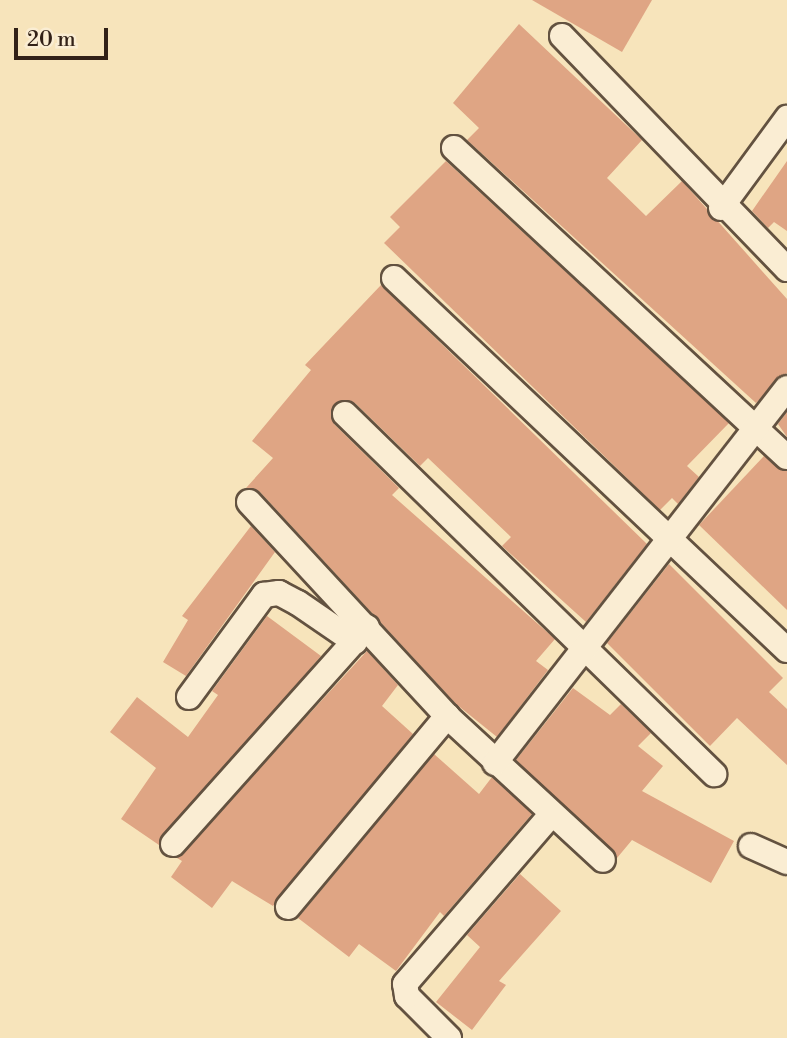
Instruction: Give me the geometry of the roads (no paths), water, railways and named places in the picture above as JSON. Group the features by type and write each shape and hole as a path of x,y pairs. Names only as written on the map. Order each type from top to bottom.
{"street":[{"path":"562,37 665,140 721,208 787,269"},
{"path":"721,208 787,118"},
{"path":"454,148 758,427 787,457"},
{"path":"394,278 671,537 787,650"},
{"path":"495,763 787,388"},
{"path":"345,414 713,774"},
{"path":"249,502 361,634 549,817 603,860"},
{"path":"189,697 264,595 298,603 361,634"},
{"path":"173,844 361,634"},
{"path":"288,907 447,716"},
{"path":"449,1038 407,996 405,984 549,817"},
{"path":"751,846 787,862"}]}
